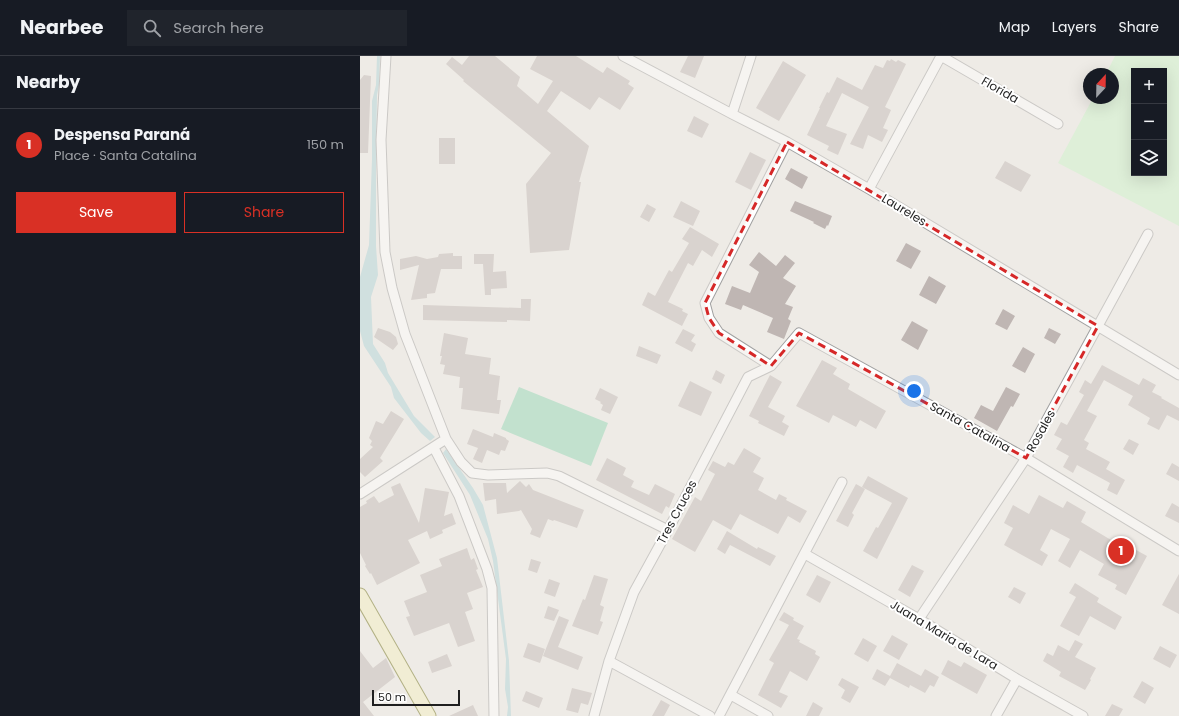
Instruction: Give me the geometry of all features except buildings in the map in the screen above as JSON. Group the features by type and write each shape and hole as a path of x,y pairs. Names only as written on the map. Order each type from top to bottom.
{"main road":[{"path":"360,595 429,716"}],"street":[{"path":"386,56 381,140 385,252 392,288 405,334 446,439 461,462 472,473 488,475 547,473 559,476 668,530"},
{"name":"Laureles","path":"623,56 787,142 869,189 1179,375"},
{"path":"732,114 751,56"},
{"path":"869,189 941,56"},
{"name":"Florida","path":"941,56 1058,124"},
{"path":"770,366 719,333 709,318 705,303 787,142"},
{"name":"Rosales","path":"919,619 1026,458 1148,234"},
{"name":"Tres Cruces","path":"594,716 609,661 634,592 748,378 770,366 799,333"},
{"name":"Santa Catalina","path":"799,333 1026,458 1179,551"},
{"path":"360,494 446,439"},
{"path":"434,448 459,496 487,569 492,588 494,716"},
{"path":"719,716 842,482"},
{"name":"Juana Maria de Lara","path":"805,554 919,619 1017,679 1083,716"},
{"path":"609,661 710,716"},
{"path":"996,716 1017,679"},
{"path":"731,695 768,716"}],"highlighted area":[{"path":"787,142 1098,326 1026,458 799,333 771,366 719,333 709,318 705,303"}],"green space":[{"path":"1115,56 1179,56 1179,226 1058,163 1090,104 1119,104 1119,68 1109,68"},
{"path":"519,387 608,423 591,466 501,429"}],"water":[{"path":"377,56 380,56 379,85 377,95 376,156 376,246 378,275 371,297 373,344 385,363 388,373 414,416 435,437 430,441 421,433 394,398 391,387 364,346 360,331 360,277 369,245 372,159 372,101 376,85"},
{"path":"446,449 483,505 497,558 509,661 511,716 507,716 508,707 505,689 506,659 493,561 488,539 470,495 443,453"}],"place":[{"name":"Despensa Paraná","path":"1121,551"}]}
